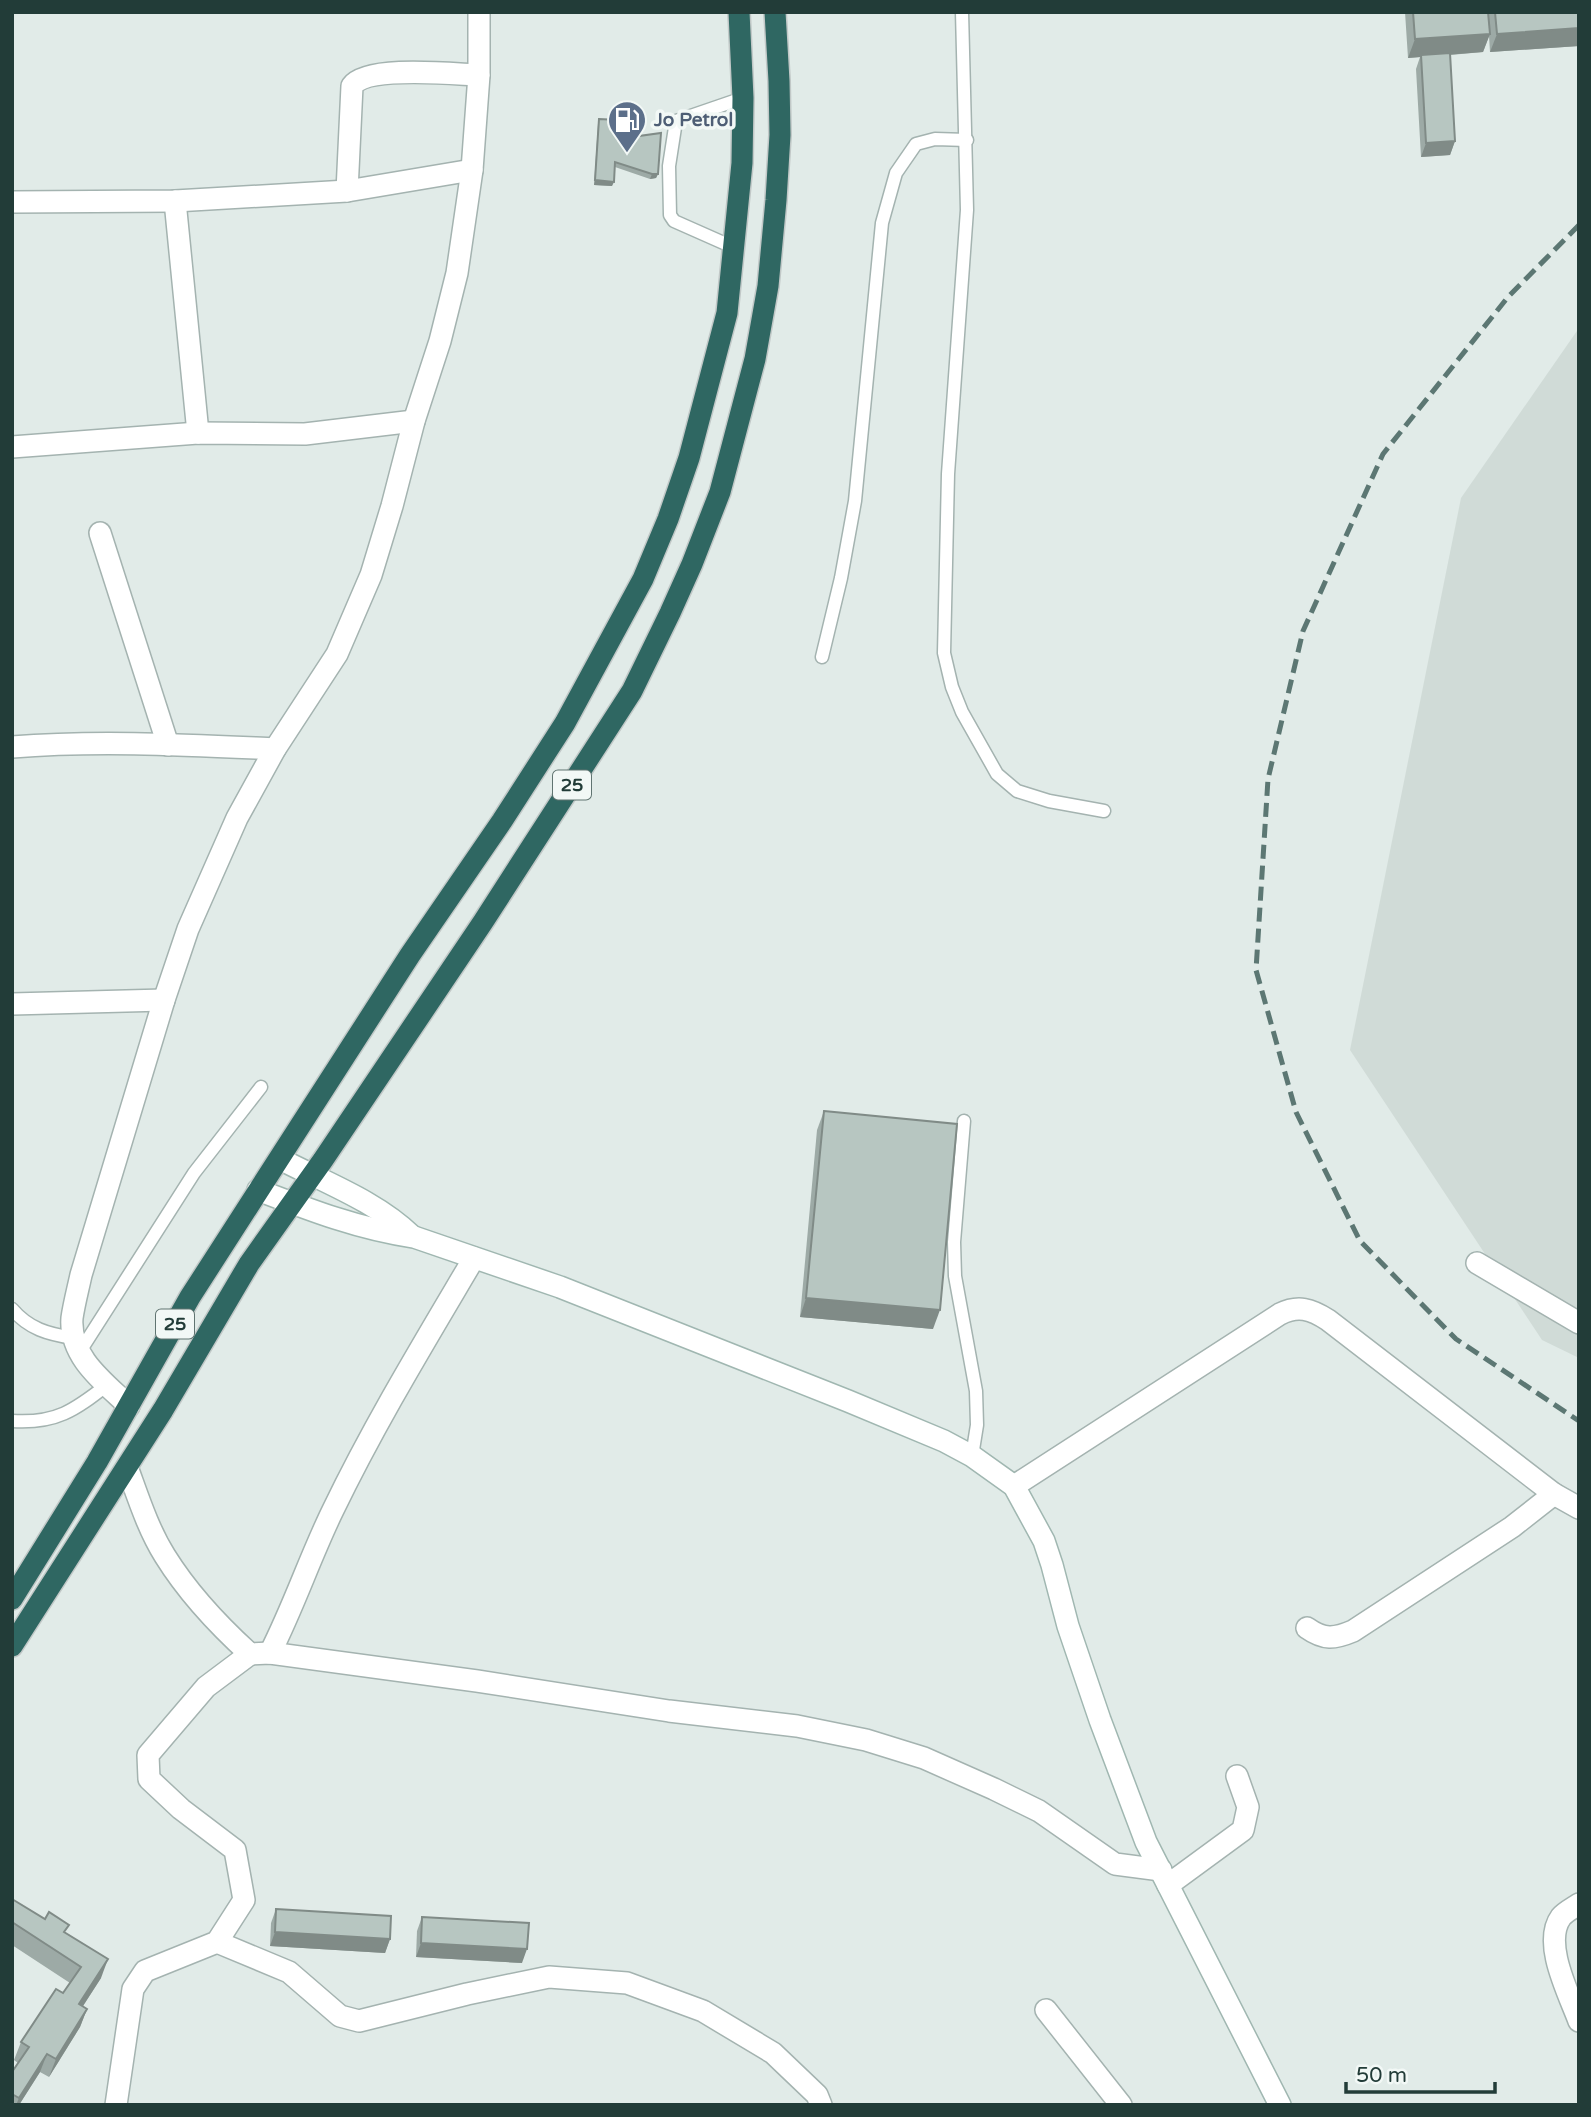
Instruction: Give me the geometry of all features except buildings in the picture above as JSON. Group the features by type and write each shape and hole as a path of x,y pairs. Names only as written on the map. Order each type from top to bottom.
{"highway":[{"name":"25","path":"12,1599 97,1462 190,1297 410,955 565,723 643,579 690,458 727,313 742,163 743,98 739,12"},
{"name":"25","path":"12,1646 127,1467 249,1264 490,912 632,691 692,564 720,492 739,423 755,359 768,286 780,135 775,12"}],"street":[{"path":"129,1406 107,1385 76,1346 72,1318 81,1275 188,929 237,818 275,749 337,654 378,552 457,274 472,170 479,75 479,12"},
{"path":"347,191 352,86 356,81 378,74 479,75"},
{"path":"12,202 176,201 347,191 472,170"},
{"path":"176,201 198,433"},
{"path":"12,447 198,433 305,434 414,421"},
{"path":"100,533 168,744"},
{"path":"12,747 54,744 168,744 275,749"},
{"path":"12,1004 164,1000"},
{"path":"280,1159 383,1213 414,1237"},
{"path":"258,1190 339,1221 414,1237 560,1287 944,1441 972,1456 1014,1486 1044,1541 1068,1626 1146,1842 1280,2105"},
{"path":"116,2105 133,1989 145,1970 217,1942 244,1900 235,1850 181,1809 149,1779 148,1755 206,1687 260,1653 289,1616 333,1509 401,1378 474,1258"},
{"path":"1477,1263 1579,1322"},
{"path":"1014,1486 1280,1314 1298,1308 1315,1311 1328,1320 1554,1494 1579,1508"},
{"path":"127,1467 164,1556 215,1622 260,1653 502,1685 669,1711 797,1726 866,1740 924,1758 1006,1794 1039,1811 1115,1864 1164,1877 1243,1830 1248,1807 1237,1776"},
{"path":"1307,1628 1321,1637 1337,1638 1353,1631 1512,1527 1554,1494"},
{"path":"1579,1904 1562,1915 1554,1929 1557,1963 1579,2021"},
{"path":"217,1942 289,1972 340,2016 359,2021 549,1977 627,1983 703,2011 773,2053 817,2095 821,2105"},
{"path":"1046,2010 1121,2105"}],"lane":[{"path":"962,12 967,210 948,474 944,653 952,687 962,712 997,774 1017,791 1104,811"},
{"path":"735,248 674,221 670,215 669,166 676,121 743,98"},
{"path":"822,657 841,579 855,500 882,223 896,173 916,144 935,139 967,140"},
{"path":"12,1308 22,1320 46,1334 76,1346 194,1174 261,1087"},
{"path":"964,1121 954,1242 956,1276 976,1391 977,1425 972,1456"},
{"path":"12,1421 42,1420 74,1411 107,1385"}],"shaded area":[{"path":"1579,328 1579,1358 1542,1340 1350,1050 1461,498"}],"railway":[{"path":"1579,225 1508,297 1383,454 1303,631 1268,779 1256,970 1296,1112 1360,1241 1456,1339 1579,1421"}],"place":[{"name":"Jo Petrol","path":"627,154"}]}
